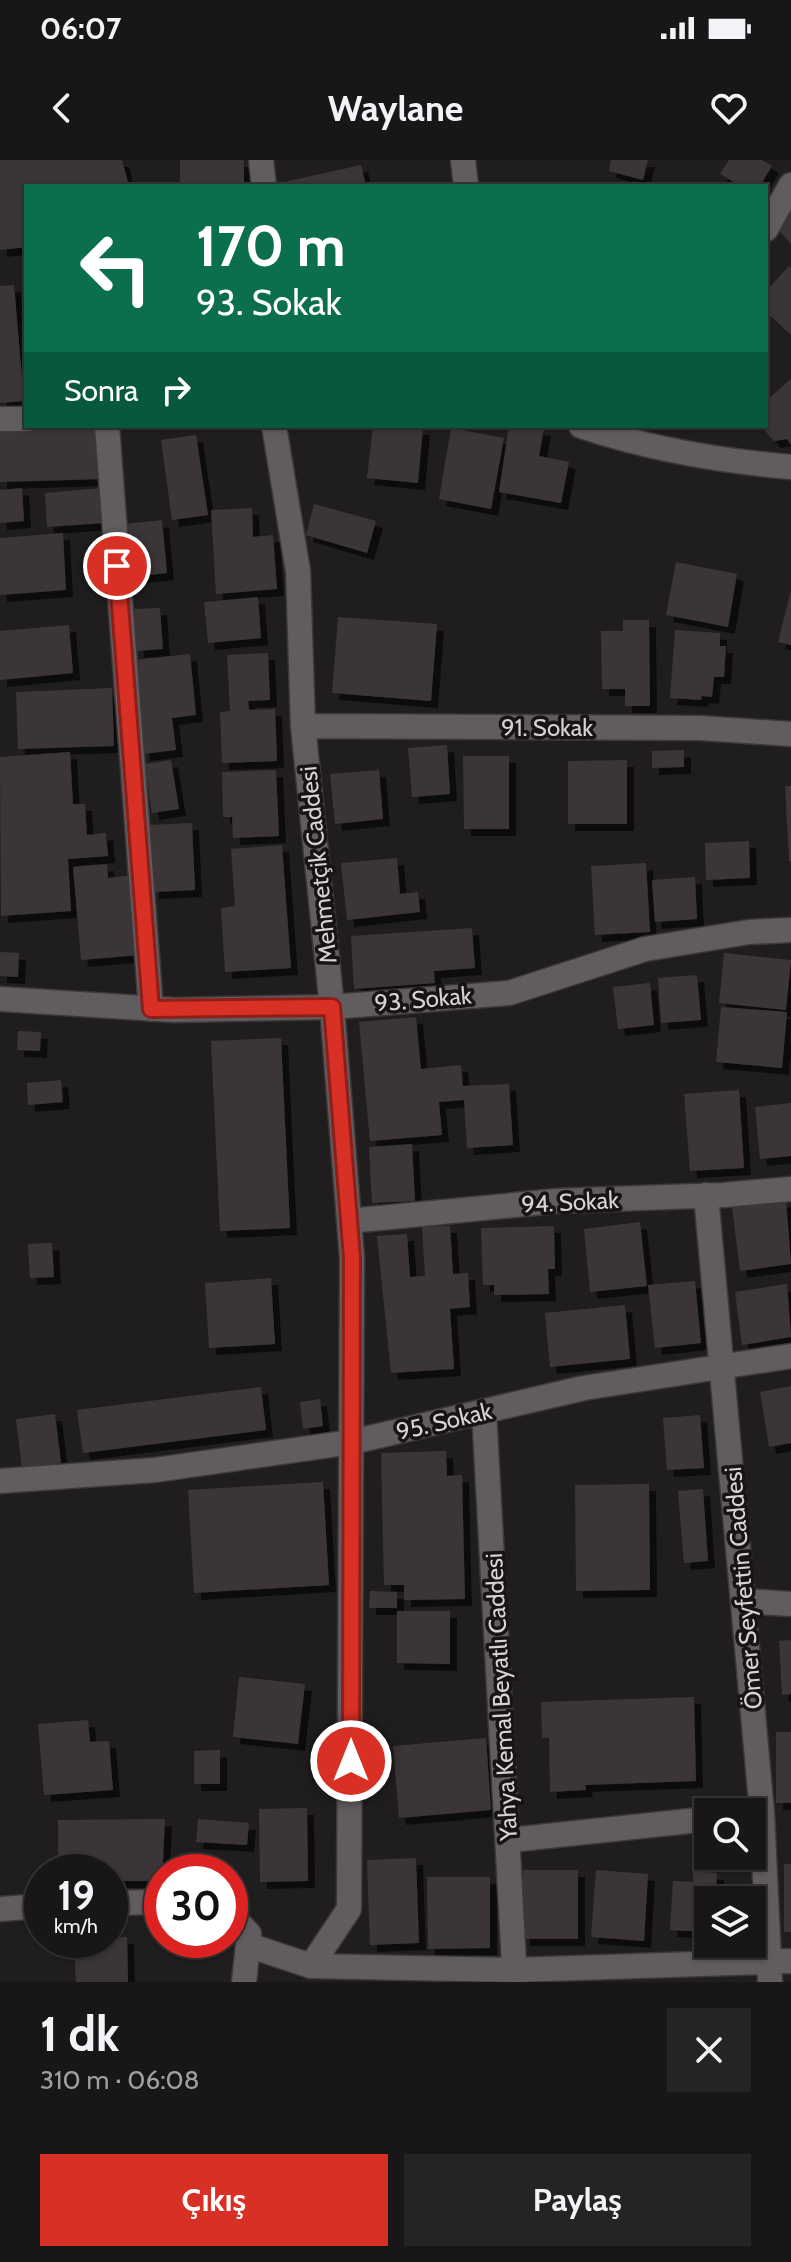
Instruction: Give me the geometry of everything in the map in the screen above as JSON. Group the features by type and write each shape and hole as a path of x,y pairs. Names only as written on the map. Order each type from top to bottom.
{"street":[{"path":"261,160 264,184"},
{"path":"463,160 466,184"},
{"path":"768,225 791,185"},
{"path":"0,419 24,419"},
{"path":"107,428 151,1009"},
{"name":"Mehmetçik Caddesi","path":"274,428 298,571 303,726 332,1007 352,1258 349,1909 311,1966"},
{"path":"594,428 632,434 741,463 791,467"},
{"name":"91. Sokak","path":"303,726 700,728 791,734"},
{"name":"93. Sokak","path":"0,999 151,1009 332,1007 509,993 645,949 749,932 791,930"},
{"name":"94. Sokak","path":"349,1221 556,1201 791,1189"},
{"name":"Ömer Seyfettin Caddesi","path":"706,1195 744,1601 756,1798"},
{"name":"95. Sokak","path":"0,1481 155,1470 352,1442 584,1388 791,1356"},
{"name":"Yahya Kemal Beyatlı Caddesi","path":"484,1411 510,1840 515,1976"},
{"path":"744,1601 791,1604"},
{"path":"510,1840 694,1820"},
{"name":"Ömer Seyfettin Caddesi","path":"764,1870 777,1967"},
{"path":"0,1909 24,1907"},
{"path":"248,1933 248,1945 311,1966 515,1976 777,1967"},
{"path":"244,1982 247,1958"}],"building":[{"path":"0,160 122,160 128,184 24,184 24,247 0,250"},
{"path":"180,160 244,160 244,184 180,184"},
{"path":"611,160 648,160 643,180 609,171"},
{"path":"729,160 762,160 772,166 761,184 738,184 720,174"},
{"path":"361,165 366,184 276,184"},
{"path":"791,210 791,244 774,225"},
{"path":"789,266 791,268 791,335 768,314 768,289"},
{"path":"14,285 24,401 0,403 0,286"},
{"path":"791,379 791,445 787,439 774,441 763,428 768,428 768,399"},
{"path":"0,427 101,428 102,479 0,482"},
{"path":"373,428 423,428 418,483 367,478"},
{"path":"451,428 504,438 491,509 439,499"},
{"path":"509,428 544,429 539,456 569,462 561,503 499,492"},
{"path":"196,435 208,515 172,520 161,440"},
{"path":"22,488 24,521 0,523 0,490"},
{"path":"102,488 104,523 47,527 45,493"},
{"path":"314,504 376,521 367,553 306,535"},
{"path":"252,508 253,537 273,535 277,589 216,594 211,510"},
{"path":"162,520 167,573 131,577 126,524"},
{"path":"63,533 66,590 0,595 0,538"},
{"path":"676,562 737,574 728,627 666,615"},
{"path":"791,590 791,645 778,642"},
{"path":"258,597 261,638 208,643 204,602"},
{"path":"160,608 163,649 137,651 134,609"},
{"path":"338,617 437,624 431,701 332,693"},
{"path":"623,620 649,620 650,706 625,706 625,689 602,689 601,631 623,631"},
{"path":"69,625 73,673 0,680 0,631"},
{"path":"675,630 720,633 720,646 726,646 724,677 714,677 712,697 702,696 701,700 670,698"},
{"path":"268,653 270,700 248,701 249,710 275,709 277,761 222,763 220,712 230,711 227,655"},
{"path":"190,654 196,715 172,718 176,750 143,754 134,660"},
{"path":"112,688 114,746 18,749 16,692"},
{"path":"447,745 450,794 412,797 408,748"},
{"path":"684,750 684,767 652,768 652,751"},
{"path":"70,752 73,804 85,804 87,835 106,833 108,856 68,859 71,911 1,916 0,757"},
{"path":"463,756 509,756 509,829 464,829"},
{"path":"171,760 179,809 152,813 145,764"},
{"path":"627,760 627,824 568,824 568,761"},
{"path":"276,770 279,836 233,838 232,817 223,817 222,772"},
{"path":"379,770 383,819 335,824 330,774"},
{"path":"785,786 791,786 791,861 789,861"},
{"path":"192,823 195,890 152,892 149,825"},
{"path":"749,841 750,878 706,880 705,843"},
{"path":"282,845 291,968 225,972 221,908 235,906 231,849"},
{"path":"397,858 400,894 418,892 420,912 347,920 341,863"},
{"path":"646,863 650,932 595,935 591,866"},
{"path":"107,864 108,878 134,875 140,955 81,960 73,867"},
{"path":"695,877 697,919 655,922 652,880"},
{"path":"472,928 475,968 434,971 435,983 354,989 351,936"},
{"path":"0,952 19,953 18,977 0,976"},
{"path":"724,953 791,960 786,1010 719,1003"},
{"path":"697,975 701,1020 661,1023 658,978"},
{"path":"650,983 654,1025 618,1029 613,987"},
{"path":"721,1007 787,1012 782,1068 716,1062"},
{"path":"416,1017 421,1069 461,1065 463,1086 509,1084 513,1145 467,1148 464,1100 439,1102 442,1135 370,1141 359,1022"},
{"path":"18,1031 41,1032 40,1051 17,1050"},
{"path":"281,1038 290,1228 220,1231 211,1041"},
{"path":"61,1080 63,1102 28,1105 27,1083"},
{"path":"739,1090 744,1168 690,1171 684,1094"},
{"path":"791,1103 791,1156 760,1159 755,1107"},
{"path":"412,1144 415,1201 372,1203 369,1147"},
{"path":"786,1200 791,1264 740,1271 732,1207"},
{"path":"640,1222 647,1286 590,1292 584,1229"},
{"path":"450,1226 453,1274 468,1273 470,1307 450,1309 454,1369 391,1373 377,1236 407,1234 410,1277 425,1276 422,1227"},
{"path":"554,1226 555,1269 548,1269 549,1294 494,1295 494,1285 483,1285 481,1228"},
{"path":"52,1243 54,1277 30,1278 28,1244"},
{"path":"271,1278 275,1344 209,1348 205,1283"},
{"path":"695,1281 701,1343 655,1348 648,1285"},
{"path":"787,1284 791,1337 742,1345 735,1292"},
{"path":"625,1305 630,1359 550,1367 545,1313"},
{"path":"791,1386 791,1443 769,1447 760,1392"},
{"path":"261,1387 266,1430 83,1453 77,1410"},
{"path":"320,1399 323,1426 303,1429 300,1402"},
{"path":"55,1414 61,1463 22,1468 16,1419"},
{"path":"700,1415 704,1468 667,1470 663,1418"},
{"path":"446,1451 447,1476 462,1475 465,1599 404,1600 404,1585 384,1585 381,1453"},
{"path":"323,1482 329,1585 194,1593 188,1490"},
{"path":"649,1484 650,1590 576,1591 575,1485"},
{"path":"703,1489 708,1561 684,1563 678,1491"},
{"path":"370,1591 397,1592 397,1608 369,1608"},
{"path":"397,1611 450,1611 450,1664 397,1663"},
{"path":"791,1640 791,1694 782,1695 779,1641"},
{"path":"239,1677 305,1684 298,1744 233,1737"},
{"path":"694,1697 696,1781 585,1785 586,1790 550,1792 549,1738 542,1738 541,1702"},
{"path":"88,1720 90,1742 109,1741 113,1790 44,1795 38,1724"},
{"path":"776,1732 791,1732 791,1803 776,1803"},
{"path":"486,1738 491,1810 399,1818 393,1746"},
{"path":"220,1750 220,1784 194,1784 194,1751"},
{"path":"307,1808 308,1881 260,1882 259,1809"},
{"path":"165,1819 163,1854 144,1854 144,1881 128,1881 128,1854 58,1854 58,1820"},
{"path":"198,1819 249,1823 247,1845 196,1842"},
{"path":"416,1858 419,1943 370,1945 367,1860"},
{"path":"784,1864 791,1864 791,1932 784,1932"},
{"path":"523,1870 578,1870 578,1939 523,1939"},
{"path":"596,1870 648,1874 644,1941 591,1937"},
{"path":"693,1871 717,1873 717,1886 694,1886 694,1931 670,1930 673,1881 693,1882"},
{"path":"427,1877 490,1877 490,1948 428,1949"},
{"path":"75,1958 127,1958 128,1982 76,1982"}],"route":[{"path":"117,566 151,1009 332,1007 352,1258 351,1761"}]}
